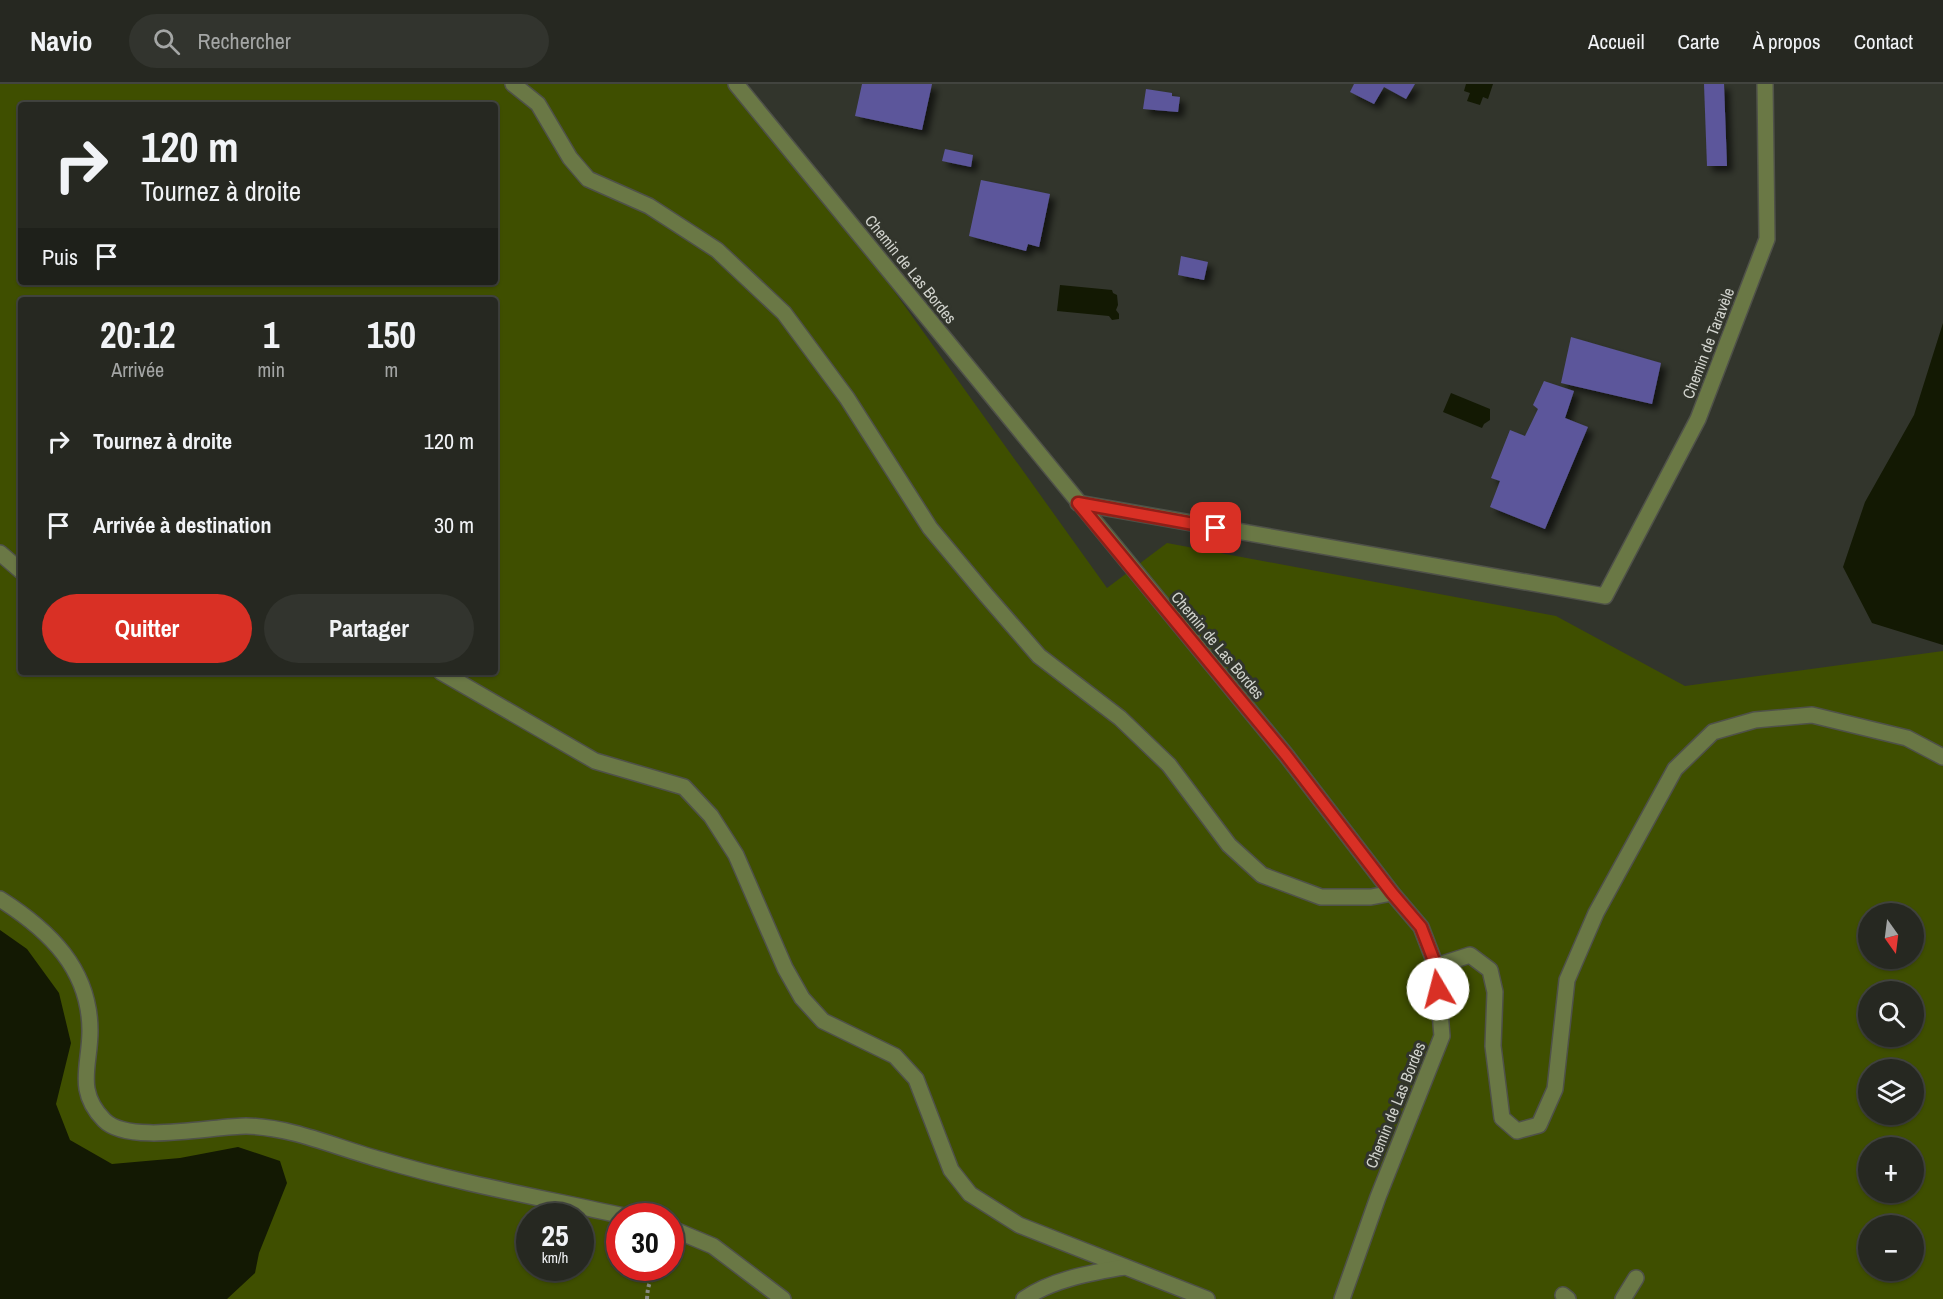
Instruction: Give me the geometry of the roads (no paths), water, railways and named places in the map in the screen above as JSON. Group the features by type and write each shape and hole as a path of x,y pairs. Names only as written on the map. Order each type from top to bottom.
{"street":[{"path":"513,84 538,104 570,158 588,179 649,206 717,250 784,313 847,398 930,528 986,595 1039,656 1120,718 1169,765 1229,845 1245,860 1262,875 1321,897 1371,897 1392,893"},
{"name":"Chemin de Las Bordes","path":"736,84 1286,755 1392,893 1421,927 1436,966 1442,1036 1378,1197 1342,1299"},
{"name":"Chemin de Taravèle","path":"1078,503 1605,596 1698,419 1767,239 1765,84"},
{"path":"0,553 18,568"},
{"path":"446,675 595,761 684,787 711,816 736,855 785,968 802,998 823,1022 895,1056 916,1079 951,1170 970,1194 1018,1225 1207,1299"},
{"path":"1436,966 1470,955 1490,970 1495,992 1493,1046 1502,1118 1517,1131 1539,1125 1555,1089 1567,980 1592,922 1675,769 1713,732 1755,720 1812,715 1907,738 1943,758"},
{"path":"0,899 21,912 63,949 83,987 90,1030 84,1078 92,1103 106,1122 133,1133 246,1126 288,1130 382,1161 503,1192 606,1212"},
{"path":"684,1234 713,1246 783,1299"},
{"path":"1024,1299 1035,1292 1090,1273 1127,1267"},
{"path":"1623,1299 1636,1278"}]}
